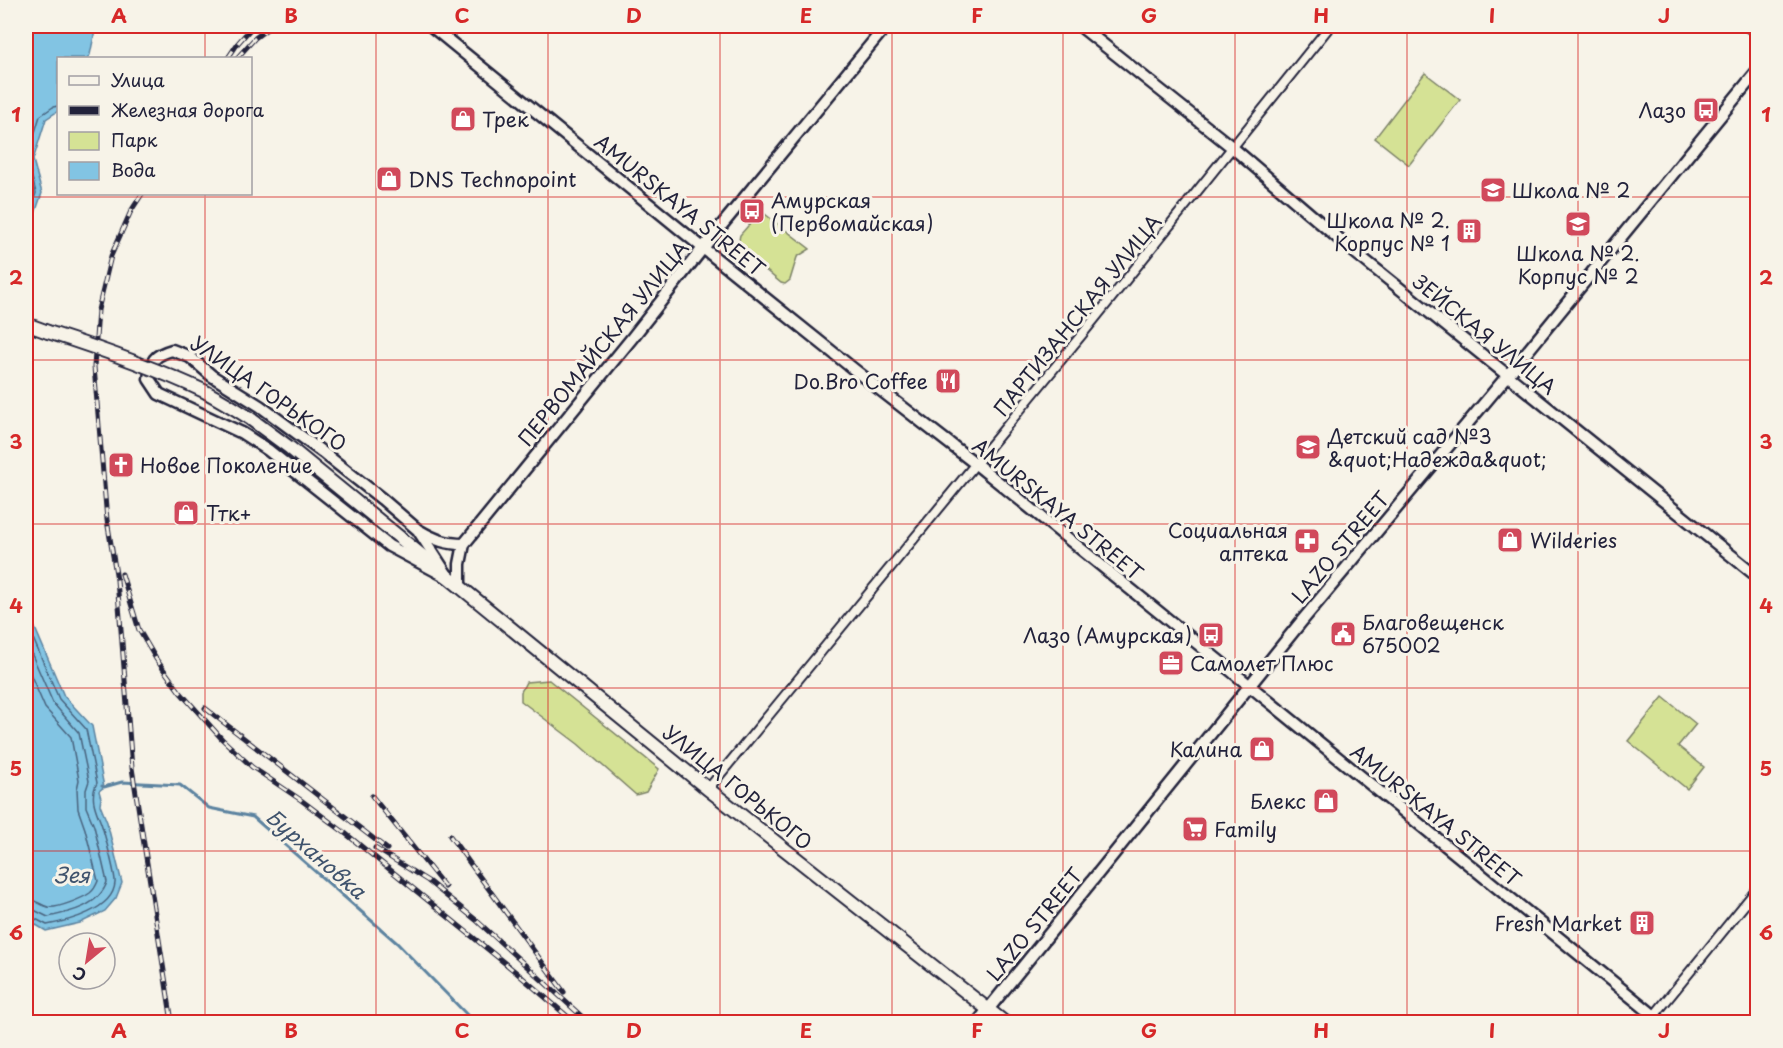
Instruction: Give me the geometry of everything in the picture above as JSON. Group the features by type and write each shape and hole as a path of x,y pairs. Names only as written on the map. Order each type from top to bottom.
{"main road":[{"path":"26,324 107,351 166,374 207,393 248,417 290,448 449,578"},
{"name":"УЛИЦА ГОРЬКОГО","path":"449,578 708,789 1004,1023"}],"street":[{"name":"AMURSKAYA STREET","path":"431,26 703,248 1250,686 1655,1020"},
{"name":"ПЕРВОМАЙСКАЯ УЛИЦА","path":"464,544 886,26"},
{"name":"ЗЕЙСКАЯ УЛИЦА","path":"1080,26 1233,148 1352,250 1758,577"},
{"name":"ПАРТИЗАНСКАЯ УЛИЦА","path":"708,789 976,465 1330,26"},
{"path":"1749,26 1758,32"},
{"name":"LAZO STREET","path":"978,1023 1301,622 1508,375 1758,70"},
{"name":"УЛИЦА ГОРЬКОГО","path":"172,350 190,357 212,376 260,406 325,454 418,530 449,578 389,546 268,450 242,433 159,394 149,379 150,366 158,354 172,350"},
{"path":"418,530 437,541 464,544 460,564 460,586"},
{"path":"1655,1020 1758,888"}],"green space":[{"path":"1425,73 1460,100 1409,165 1375,138"},
{"path":"761,211 810,249 797,257 790,280 785,284 744,252 740,244 740,235"},
{"path":"549,680 659,769 646,792 636,795 578,744 521,701 521,692 526,682"},
{"path":"1663,697 1696,724 1678,746 1704,767 1687,789 1628,741"}],"water":[{"path":"26,26 96,26 88,57 57,57 57,112 46,119 33,160 42,193 26,240"},
{"name":"Зея","path":"26,607 64,696 92,726 104,787 99,791 100,805 107,822 122,883 116,898 105,911 80,923 46,931 26,919"}],"waterway":[{"name":"Бурхановка","path":"102,786 122,782 180,785 209,808 253,817 397,943 474,1022"}],"railway":[{"path":"229,57 253,26"},
{"path":"238,57 255,38 271,26"},
{"path":"141,195 131,211 111,256 98,310 94,367 107,520 117,580 132,768 172,1022"},
{"path":"122,574 139,630 156,659 180,692 222,739 252,767 345,833 574,1022"},
{"path":"205,708 387,849"},
{"path":"372,796 445,887"},
{"path":"450,836 564,992"},
{"path":"375,848 428,881 476,920 588,1022"}],"place":[{"name":"Лазо","path":"1706,110"},
{"name":"Трек","path":"463,119"},
{"name":"DNS Technopoint","path":"389,179"},
{"name":"Школа № 2","path":"1493,190"},
{"name":"Амурская (Первомайская)","path":"752,211"},
{"name":"Школа № 2. Корпус № 2","path":"1578,224"},
{"name":"Школа № 2. Корпус № 1","path":"1469,231"},
{"name":"Do.Bro Coffee","path":"948,381"},
{"name":"Детский сад №3 &quot;Надежда&quot;","path":"1308,447"},
{"name":"Новое Поколение","path":"121,465"},
{"name":"Ттк+","path":"186,513"},
{"name":"Wilderies","path":"1510,540"},
{"name":"Социальная аптека","path":"1307,541"},
{"name":"Благовещенск 675002","path":"1343,634"},
{"name":"Лазо (Амурская)","path":"1211,635"},
{"name":"Самолет Плюс","path":"1171,663"},
{"name":"Калина","path":"1262,749"},
{"name":"Блекс","path":"1326,801"},
{"name":"Family","path":"1195,829"},
{"name":"Fresh Market","path":"1642,923"}]}
